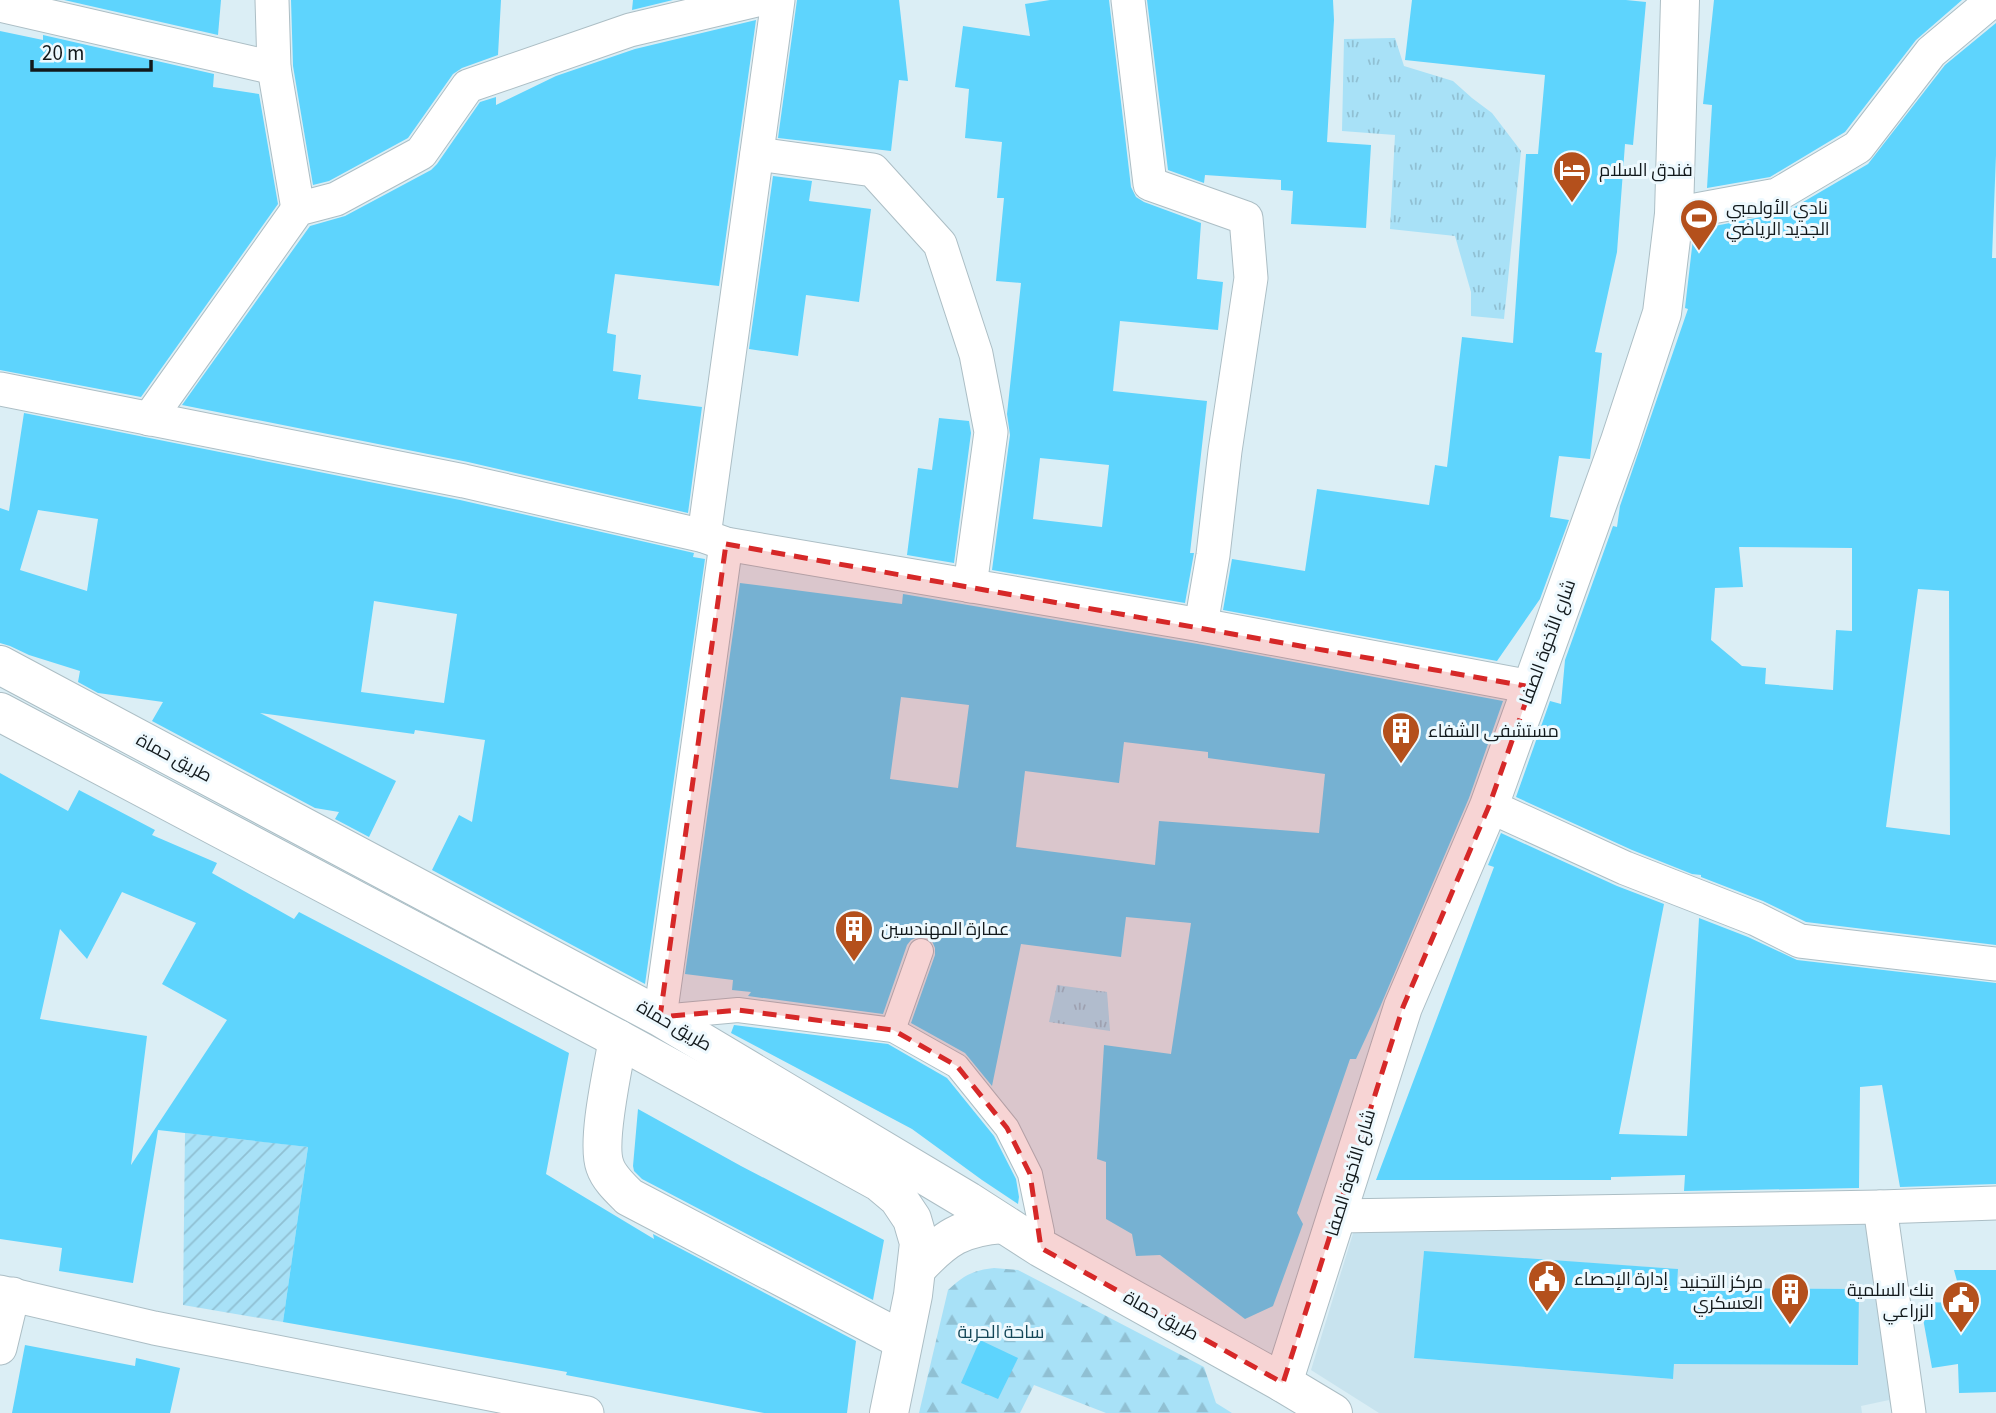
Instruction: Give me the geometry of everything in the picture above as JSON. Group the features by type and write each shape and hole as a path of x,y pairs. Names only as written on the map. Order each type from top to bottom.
{"main road":[{"name":"شارع الأخوة الصفا","path":"1283,1383 1403,1007 1489,806 1615,454 1662,313 1674,214 1680,0"},
{"name":"طريق حماة","path":"0,665 660,1017 1041,1248 1333,1413"},
{"path":"0,712 618,1039 879,1182 898,1198 912,1219 919,1243 913,1296 888,1413"},
{"path":"618,1039 602,1136 605,1168 615,1183 629,1196 902,1340"},
{"path":"917,1268 934,1249 954,1235 978,1226 1003,1224"}],"street":[{"path":"272,0 274,68 298,209"},
{"path":"149,419 298,209 336,199 421,153 468,86 630,30 757,0"},
{"path":"778,0 757,154 660,1017 738,1010 893,1030 957,1066 1007,1128 1030,1174 1042,1232 1041,1248"},
{"path":"1128,0 1150,184 1245,218 1251,278 1201,625"},
{"path":"1674,214 1777,195 1858,147 1931,52 1993,0"},
{"path":"0,5 274,68"},
{"path":"757,154 873,170 940,244 976,354 991,432 970,586"},
{"path":"0,389 464,481 715,540 1201,625 1531,687"},
{"path":"1489,806 1625,868 1756,919 1800,941 1996,964"},
{"path":"893,1030 921,951"},
{"path":"1338,1216 1996,1203"},
{"path":"1880,1207 1909,1413"},
{"path":"0,1348 6,1293 154,1328 587,1413"}],"highlighted area":[{"path":"726,544 1531,687 1489,806 1403,1007 1283,1383 1041,1248 1030,1174 1007,1128 957,1066 893,1030 738,1010 660,1017"}],"shaded area":[{"path":"1872,1222 1901,1413 1892,1413 1889,1400 1861,1406 1862,1413 1379,1413 1311,1370 1355,1227","holes":["1424,1252 1678,1269 1673,1379 1414,1358","1723,1288 1858,1289 1859,1289 1722,1364"]}],"green space":[{"path":"1395,38 1404,66 1453,81 1492,113 1521,151 1504,319 1471,316 1471,292 1455,236 1390,229 1395,135 1342,131 1344,39"},
{"path":"1057,985 1107,992 1110,1031 1049,1022"},
{"path":"185,1133 308,1147 283,1322 183,1305"},
{"name":"ساحة الحرية","path":"994,1268 1018,1270 1204,1367 1216,1403 1232,1413 1106,1413 1034,1385 1020,1413 919,1413 948,1290 969,1274"}],"building":[{"path":"64,0 221,0 218,35"},
{"path":"291,0 501,0 498,55 453,74 408,138 329,181 313,185 293,66"},
{"path":"633,0 673,0 632,10"},
{"path":"797,0 899,0 908,81 899,80 891,151 778,138"},
{"path":"1050,0 1109,0 1131,187 1136,197 1144,202 1201,223 1197,279 1223,282 1218,330 1120,321 1113,391 1207,401 1190,553 1194,553 1185,603 992,570 1010,435 1007,414 1021,283 996,281 1004,198 997,198 1002,142 965,138 969,89 955,87 963,26 1030,36 1025,4","holes":["1040,458 1109,465 1102,527 1033,519"]},
{"path":"1147,0 1333,0 1327,142 1371,145 1366,228 1291,224 1293,191 1281,190 1281,180 1205,175 1204,183 1168,170"},
{"path":"1412,0 1646,2 1633,145 1625,144 1617,252 1595,352 1602,353 1590,459 1559,456 1550,517 1569,520 1540,599 1497,661 1223,610 1232,559 1305,571 1317,489 1429,505 1435,465 1447,467 1462,337 1513,343 1526,154 1538,154 1545,75 1405,60"},
{"path":"1714,0 1962,0 1916,40 1845,132 1770,177 1707,188 1712,105 1703,104"},
{"path":"756,20 719,286 615,274 607,333 616,335 613,371 641,375 638,399 702,407 688,513 468,462 182,405 310,226 345,216 431,170 480,102 496,97 496,105 556,76 635,49"},
{"path":"1996,23 1996,155 1992,258 1996,258 1996,945 1806,922 1701,875 1692,874 1632,850 1516,797 1550,701 1561,704 1565,660 1613,526 1617,527 1620,506 1688,309 1685,308 1694,230 1786,212 1868,164 1945,65","holes":["1739,547 1852,548 1852,631 1836,630 1833,690 1765,684 1766,668 1742,666 1711,640 1715,588 1743,587","1918,589 1949,591 1950,835 1886,827"]},
{"path":"0,31 43,40 43,35 214,74 213,87 259,94 278,204 141,397 0,370"},
{"path":"773,176 812,181 809,201 871,209 859,302 806,295 798,356 749,349"},
{"path":"24,413 460,500 694,553 693,557 705,559 645,984 432,870 459,815 472,822 485,740 415,730 414,734 260,713 396,781 369,837 335,819 339,812 315,808 152,721 163,702 98,693 78,682 80,671 0,643 0,508 9,511","holes":["38,510 98,519 87,591 20,570","374,601 457,614 444,703 361,692"]},
{"path":"939,418 969,421 971,433 954,563 907,555 918,468 932,470"},
{"path":"740,583 902,604 903,594 1198,644 1503,701 1469,798 1380,1007 1356,1059 1350,1059 1297,1213 1303,1224 1273,1306 1245,1319 1160,1255 1136,1256 1132,1234 1106,1219 1106,1162 1097,1159 1104,1045 1171,1054 1191,923 1126,917 1121,957 1021,944 992,1086 965,1053 911,1023 935,955 932,941 927,937 918,937 907,945 883,1014 748,996 751,992 732,990 733,980 685,974","holes":["901,697 969,705 958,788 890,779","1124,742 1208,752 1208,758 1325,774 1319,833 1159,821 1155,865 1016,847 1025,771 1119,783"]},
{"path":"0,773 68,811 79,790 155,830 152,835 217,863 212,873 294,919 299,912 569,1053 546,1174 654,1239 653,1234 856,1341 847,1413 764,1413 566,1375 567,1372 283,1322 308,1147 158,1130 133,1283 59,1271 62,1248 0,1239","holes":["122,892 196,923 162,984 227,1020 131,1165 147,1036 40,1019 60,929 87,959"]},
{"path":"1501,833 1617,886 1664,904 1619,1134 1687,1136 1699,918 1797,960 1996,983 1996,1184 1900,1187 1882,1085 1860,1087 1859,1188 1684,1191 1685,1175 1611,1177 1611,1180 1376,1180 1494,867 1488,865"},
{"path":"734,1025 888,1044 947,1078 994,1136 1016,1179 1018,1204 912,1129 731,1033"},
{"path":"638,1109 884,1240 873,1300 642,1179 633,1166"},
{"name":"إدارة الإحصاء","path":"1424,1251 1678,1269 1677,1288 1859,1289 1858,1365 1674,1364 1673,1379 1414,1358"},
{"name":"بنك السلمية الزراعي","path":"1954,1270 1996,1270 1996,1392 1959,1393 1958,1364 1932,1368 1920,1302 1963,1303"},
{"path":"980,1340 1018,1358 998,1399 961,1383"},
{"path":"25,1345 135,1366 136,1358 180,1368 170,1413 12,1413"}],"place":[{"name":"فندق السلام","path":"1572,204"},
{"name":"نادي الأولمبي الجديد الرياضي","path":"1699,252"},
{"name":"مستشفى الشفاء","path":"1401,765"},
{"name":"عمارة المهندسين","path":"854,963"},
{"name":"إدارة الإحصاء","path":"1547,1313"},
{"name":"مركز التجنيد العسكري","path":"1790,1326"},
{"name":"بنك السلمية الزراعي","path":"1961,1334"}]}
